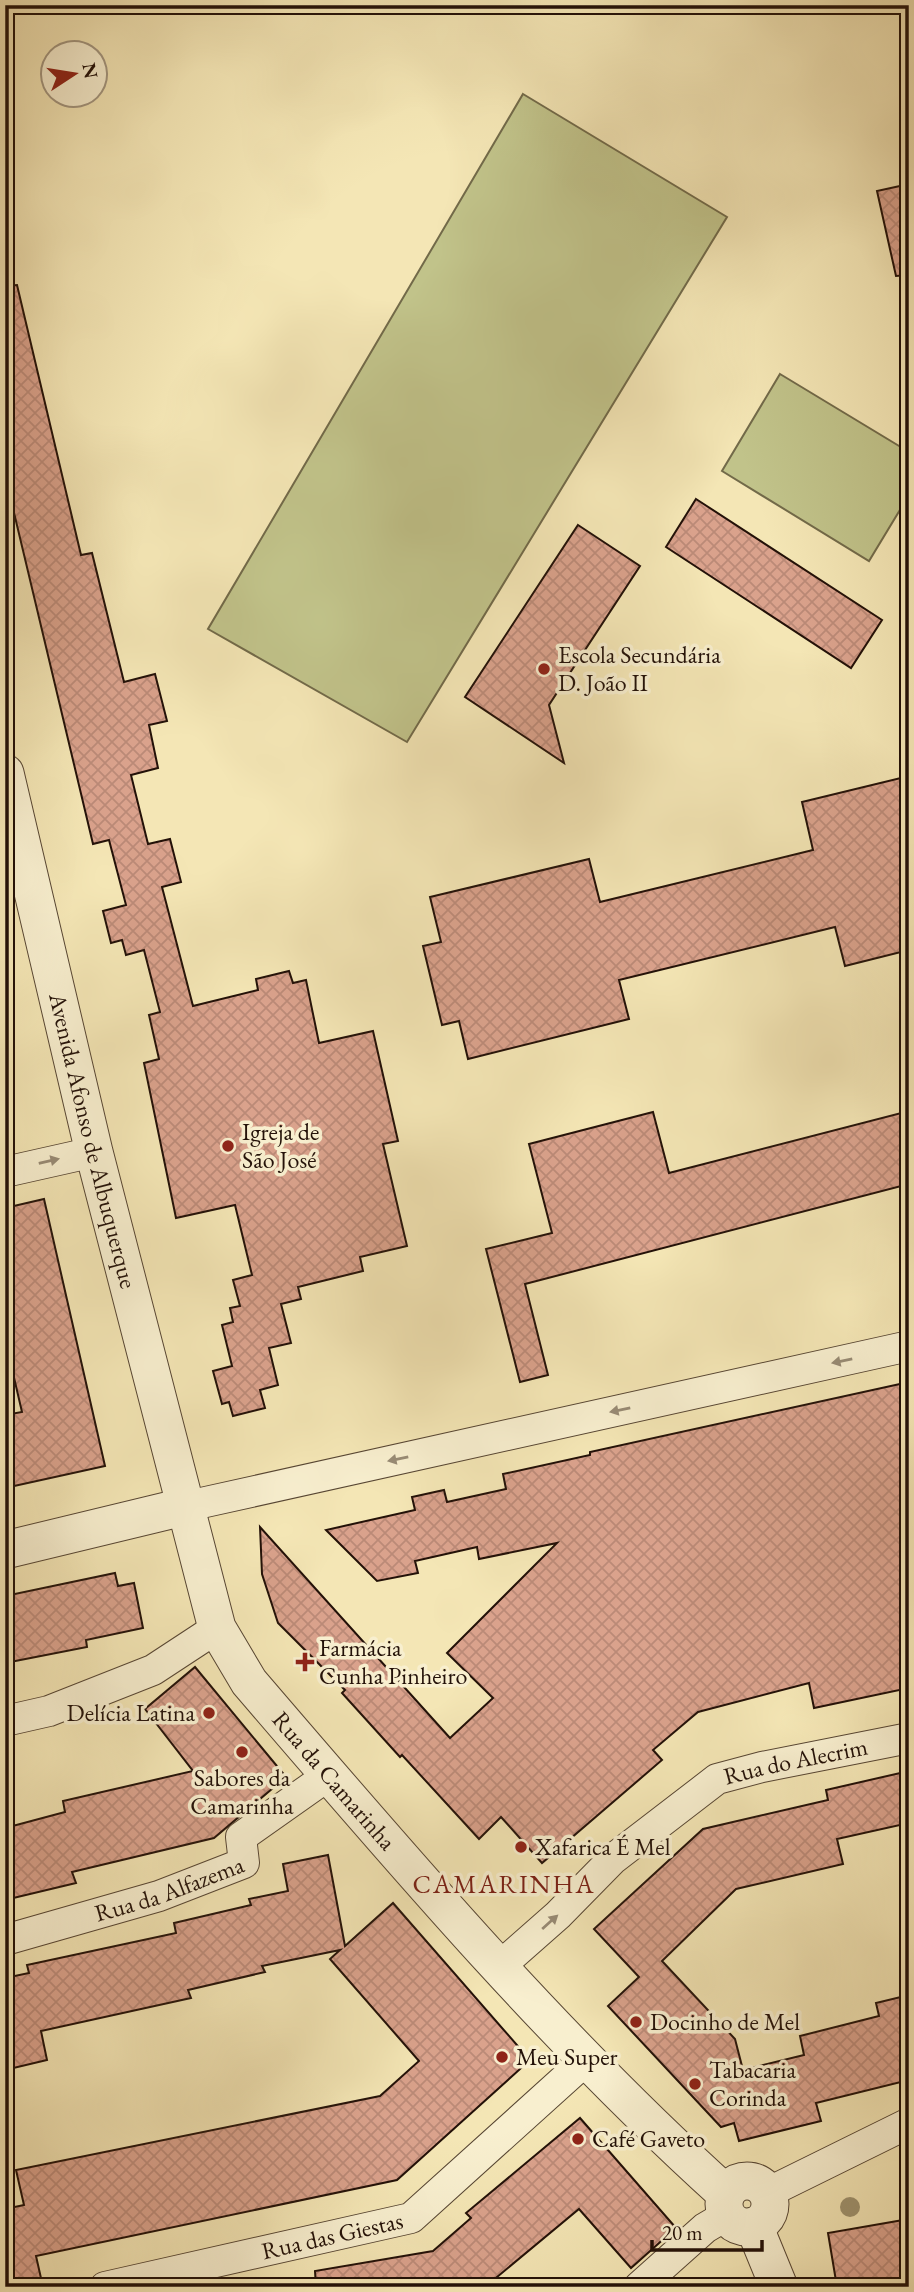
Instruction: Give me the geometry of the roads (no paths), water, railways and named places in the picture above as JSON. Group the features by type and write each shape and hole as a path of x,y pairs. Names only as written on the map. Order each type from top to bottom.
{"street":[{"name":"Avenida Afonso de Albuquerque","path":"7,787 93,1152 183,1507"},
{"path":"5,1172 93,1152"},
{"path":"5,1549 909,1346"},
{"name":"Rua da Camarinha","path":"183,1507 217,1628 249,1682 499,1967 586,2060 635,2112 743,2207"},
{"path":"5,1721 49,1711 153,1670 217,1628"},
{"name":"Rua do Alecrim","path":"499,1967 558,1915 613,1859 717,1779 762,1767 909,1738"},
{"name":"Rua da Alfazema","path":"5,1940 159,1896 244,1863 241,1837 329,1775"},
{"name":"Rua das Giestas","path":"104,2287 411,2218 586,2060"},
{"path":"639,2287 705,2228 909,2123"},
{"path":"743,2207 779,2287"}],"place":[{"name":"Escola Secundária D. João II","path":"544,669"},
{"name":"Igreja de São José","path":"228,1146"},
{"name":"Farmácia Cunha Pinheiro","path":"305,1662"},
{"name":"Delícia Latina","path":"209,1713"},
{"name":"Sabores da Camarinha","path":"242,1752"},
{"name":"Xafarica É Mel","path":"521,1847"},
{"name":"Docinho de Mel","path":"636,2022"},
{"name":"Meu Super","path":"502,2057"},
{"name":"Tabacaria Corinda","path":"695,2084"},
{"name":"Café Gaveto","path":"578,2139"}],"district":[{"name":"CAMARINHA","path":"504,1884"}]}
